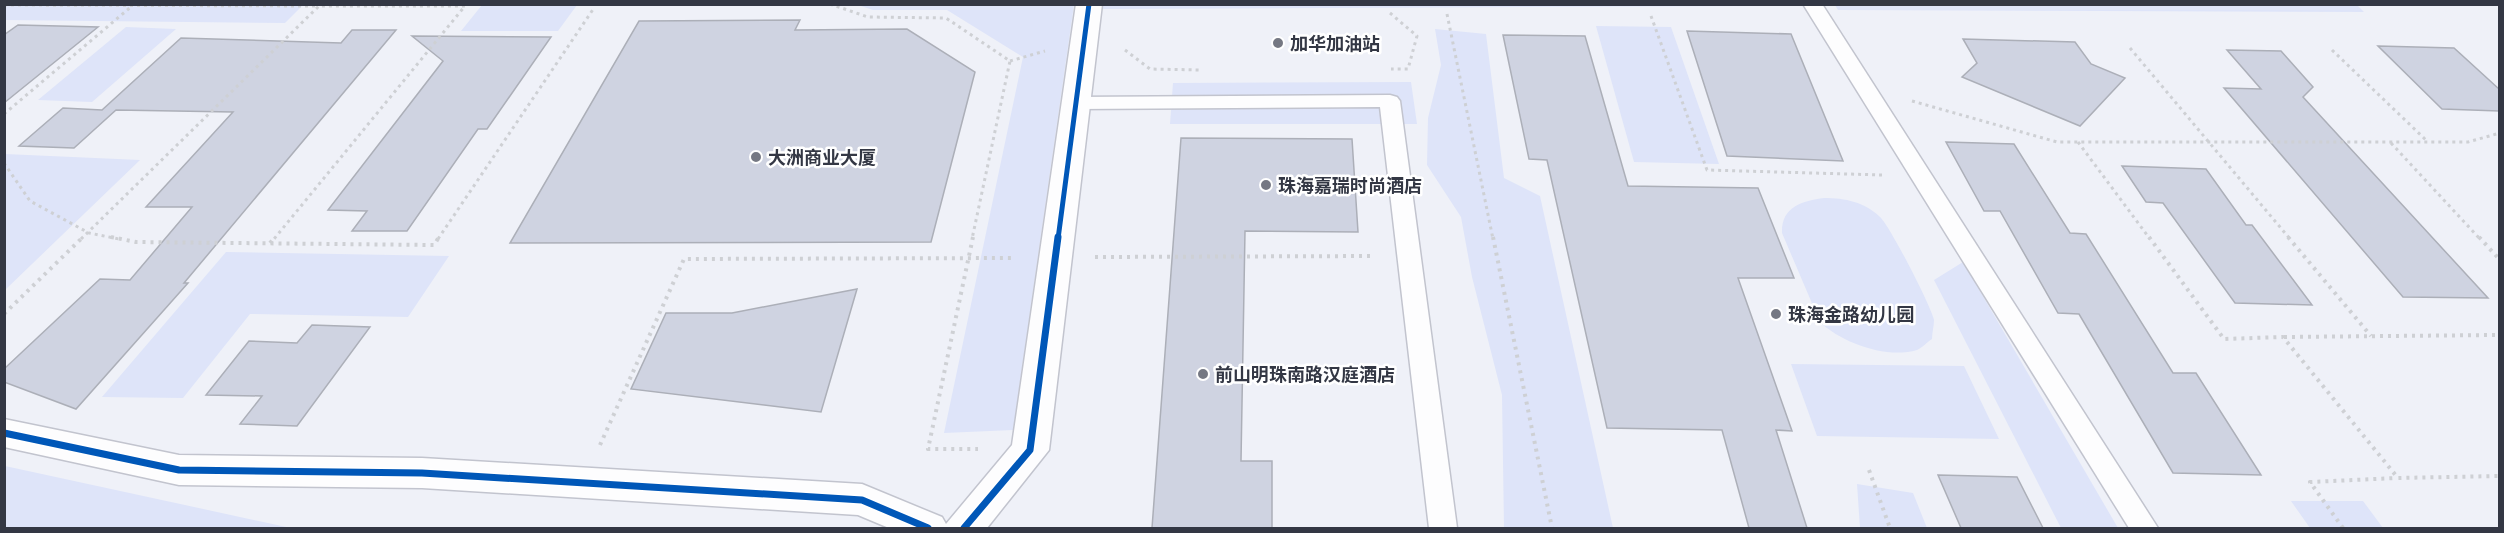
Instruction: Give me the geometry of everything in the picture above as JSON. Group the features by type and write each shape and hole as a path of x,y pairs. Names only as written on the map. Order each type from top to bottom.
{"street":[{"path":"964,528 1030,450 1089,4"},
{"path":"4,433 179,470 422,473 862,500 928,528"}],"lane":[{"path":"1812,4 1868,89 2144,528"},
{"path":"1076,103 1390,101 1443,528"}],"path":[{"path":"830,4 868,17 946,18 1010,61 928,449 1030,450"},
{"path":"4,5 465,6 270,243"},
{"path":"4,114 132,6"},
{"path":"4,314 319,6"},
{"path":"4,163 30,201 89,233 136,242 434,245 594,8"},
{"path":"1384,70 1408,69 1417,36 1390,13"},
{"path":"1447,14 1552,528"},
{"path":"1651,16 1707,170 1922,176"},
{"path":"2130,48 2371,336"},
{"path":"1125,50 1150,69 1208,70"},
{"path":"2332,50 2428,142"},
{"path":"1868,89 2057,142 2428,142 2468,141 2499,133"},
{"path":"2078,142 2224,339 2496,335 2499,338"},
{"path":"2391,142 2499,260"},
{"path":"583,483 684,259 1409,256"},
{"path":"2283,337 2398,478"},
{"path":"1869,470 1890,528"},
{"path":"2343,528 2310,482 2499,476"}],"shaded area":[{"path":"5,4 303,5 285,23 5,20"},
{"path":"1102,4 1766,4 1767,6 1101,9"},
{"path":"2356,4 2364,12 1838,10 1835,5"},
{"path":"482,5 577,5 558,31 461,31"},
{"path":"858,5 1074,5 1013,430 944,433 1023,57 947,10 873,10"},
{"path":"1596,26 1671,27 1719,164 1634,162"},
{"path":"126,27 176,29 92,102 38,100"},
{"path":"1435,29 1486,34 1504,178 1540,196 1613,528 1504,528 1502,395 1472,277 1461,217 1427,165 1428,118 1441,65"},
{"path":"1411,82 1417,124 1170,124 1173,83"},
{"path":"4,154 140,160 5,290"},
{"path":"1824,198 1861,204 1880,217 1892,235 1910,267 1934,320 1932,339 1919,349 1905,352 1878,351 1840,336 1820,322 1782,233 1785,217 1789,211 1808,201"},
{"path":"226,252 449,256 408,317 250,314 183,398 102,397"},
{"path":"1963,262 2118,528 2061,528 1934,280"},
{"path":"1791,364 1964,366 1999,439 1817,436"},
{"path":"5,466 291,528 5,528"},
{"path":"1857,484 1913,493 1927,528 1860,528"},
{"path":"2291,501 2363,501 2383,528 2310,528"}],"building":[{"name":"大洲商业大厦","path":"800,20 795,30 907,29 975,72 931,242 510,243 639,21"},
{"path":"18,25 98,27 4,103 4,35"},
{"path":"352,30 396,30 184,283 188,283 76,409 4,382 4,369 100,279 130,280 192,207 146,207 233,112 116,110 74,148 19,146 63,108 102,110 181,38 341,43"},
{"path":"1687,31 1791,34 1843,161 1727,156"},
{"path":"1503,35 1585,36 1628,186 1758,188 1794,278 1738,278 1792,431 1776,430 1807,528 1749,528 1722,430 1607,428 1547,160 1529,159"},
{"path":"412,36 551,37 487,129 478,129 407,231 352,231 367,211 328,210 443,61"},
{"path":"1963,39 2075,42 2091,64 2125,78 2080,126 1962,77 1977,63"},
{"path":"2378,46 2454,48 2499,89 2499,111 2442,109"},
{"path":"2227,50 2281,51 2313,87 2303,97 2488,298 2403,297 2224,88 2261,89"},
{"path":"1181,138 1352,139 1358,232 1245,231 1241,461 1272,461 1272,528 1152,528"},
{"path":"1946,142 2014,144 2070,233 2086,234 2173,373 2196,373 2261,475 2173,473 2079,314 2058,313 2000,211 1984,211"},
{"path":"2122,166 2206,169 2246,225 2252,225 2312,305 2235,303 2163,203 2146,202"},
{"path":"857,289 821,412 631,389 666,313 732,313"},
{"path":"312,325 370,327 297,426 240,424 262,396 206,395 249,341 297,343"},
{"path":"1938,475 2017,477 2043,528 1961,528"}],"cycle path":[{"path":"964,528 1030,450 1089,4"},
{"path":"4,433 179,470 422,473 862,500 928,528"}],"place":[{"name":"加华加油站","path":"1278,43"},
{"name":"大洲商业大厦","path":"756,157"},
{"name":"珠海嘉瑞时尚酒店","path":"1266,185"},
{"name":"珠海金路幼儿园","path":"1776,314"},
{"name":"前山明珠南路汉庭酒店","path":"1203,374"}]}
